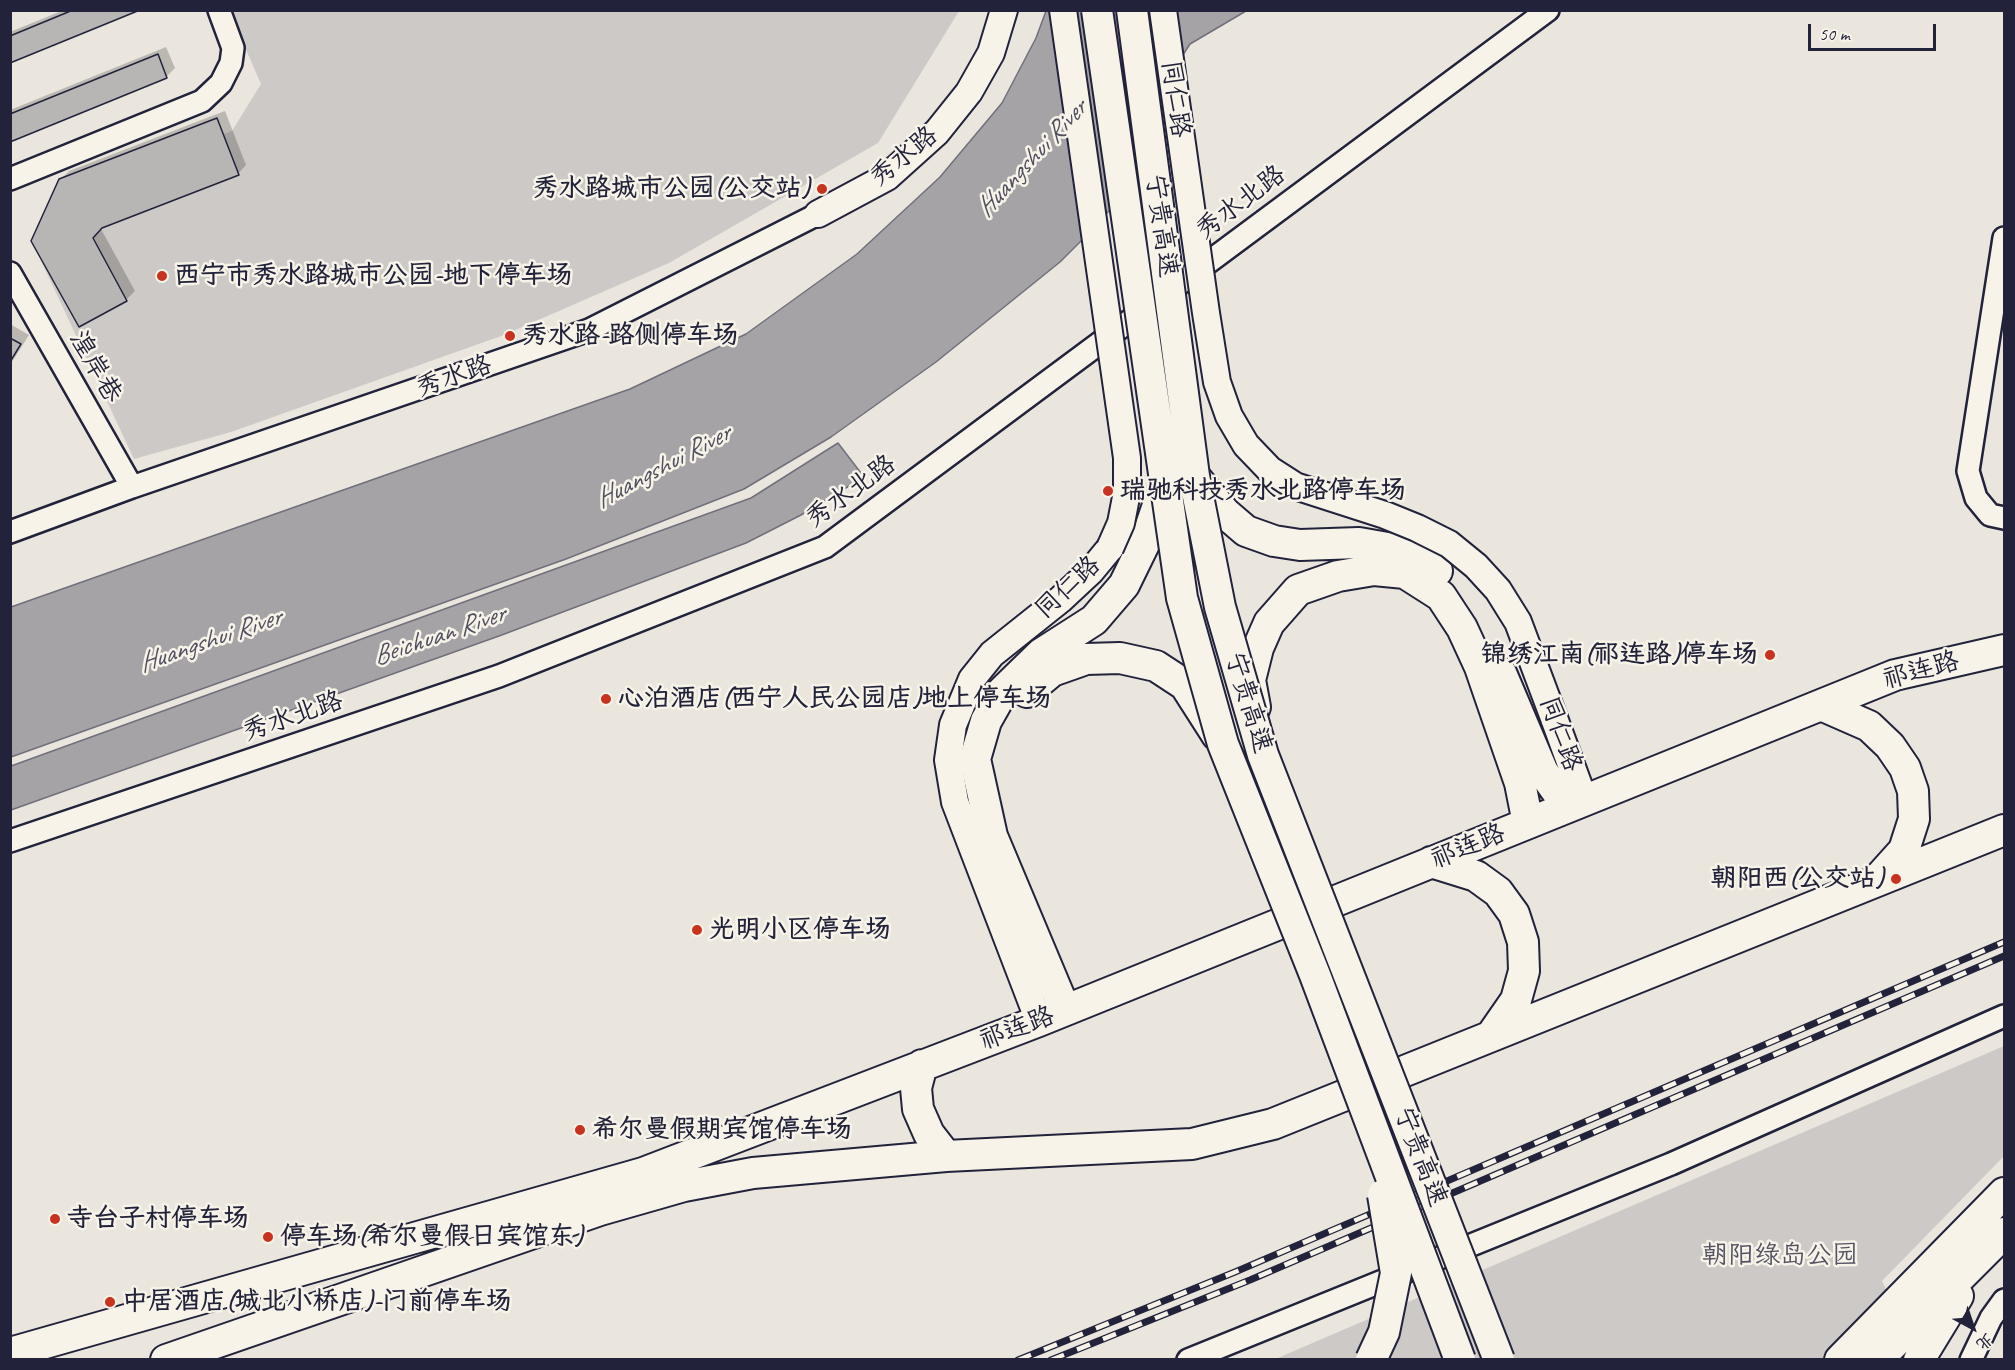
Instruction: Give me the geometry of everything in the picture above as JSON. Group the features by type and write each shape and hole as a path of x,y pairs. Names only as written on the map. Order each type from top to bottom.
{"highway":[{"name":"宁贵高速","path":"1097,10 1182,598 1223,744 1315,975 1460,1359"},
{"name":"宁贵高速","path":"1132,10 1194,476 1220,608 1263,754 1499,1359"},
{"path":"1194,476 1225,513 1246,531 1274,542 1300,545 1359,543 1393,549 1423,561 1449,579 1470,604 1483,628 1543,772 1576,804"},
{"path":"1062,1012 1012,842 993,786 994,762 1001,728 1047,662 1094,620 1124,585 1146,540 1165,485"},
{"path":"1263,754 1250,680 1258,648 1269,623 1298,590 1338,576 1374,570 1405,573 1441,596 1462,628 1480,667 1520,783 1528,823"},
{"name":"祁连路","path":"10,1353 643,1173 1062,1012 1895,675 2004,650"},
{"path":"1047,662 1120,658 1156,666 1185,685 1223,744"},
{"path":"1821,705 1869,726 1890,746 1905,768 1914,791 1914,819 1904,850 1875,882"},
{"path":"166,1359 600,1210 684,1186 753,1173 946,1156 1192,1144 1273,1124 1875,882 1948,855 2004,830"},
{"path":"1431,862 1476,876 1498,892 1514,914 1523,942 1524,971 1516,1000 1491,1036"},
{"path":"1315,975 1385,1200 1396,1273 1384,1332 1371,1359"},
{"path":"922,1065 916,1088 918,1109 929,1134 946,1156"},
{"path":"1839,1359 2004,1193"},
{"path":"1877,1359 1998,1239"},
{"path":"1919,1359 1998,1239"}],"main road":[{"name":"秀水路","path":"818,214 887,177 938,132 969,92 992,53 1004,10"},
{"name":"同仁路","path":"1062,1012 955,802 948,760 953,725 972,679 992,654 1091,572 1110,548 1121,523 1127,492 1127,458 1063,10"},
{"name":"同仁路","path":"1163,10 1217,382 1229,416 1246,445 1270,470 1295,486 1385,515 1449,544 1476,566 1498,590 1518,622 1554,718 1576,804"}],"street":[{"path":"10,179 202,100 221,83 231,63 233,48 219,10"},
{"name":"秀水北路","path":"10,841 499,676 825,547 1548,10"},
{"name":"秀水路","path":"10,532 132,487 589,330 818,214"},
{"path":"2004,238 2002,273 1968,471 1976,498 1990,515 2004,518"},
{"name":"湟岸巷","path":"10,273 132,487"},
{"path":"1188,1359 1671,1164 2004,1016"},
{"path":"1971,1359 1991,1318 2004,1300"}],"green space":[{"path":"229,11 959,11 878,143 669,263 504,335 231,432 134,459 35,248 63,193 232,131 261,84"},
{"name":"朝阳绿岛公园","path":"2004,1046 2004,1156 1882,1281 1919,1359 1273,1360"}],"water":[{"name":"Huangshui River","path":"1046,11 1246,11 1190,44 1159,92 1134,175 1126,191 1095,227 1060,262 936,362 831,437 744,489 566,559 11,757 11,607 630,389 746,334 857,254 940,177 1002,103 1036,38"},
{"name":"Beichuan River","path":"838,443 864,477 801,515 746,543 499,636 11,810 11,766 751,498"}],"building":[{"path":"73,10 140,10 10,63 10,36"},
{"path":"158,54 167,78 10,142 10,114"},
{"path":"217,118 239,175 102,228 93,238 127,301 79,327 31,241 59,179"},
{"path":"10,338 21,344 10,362"}],"railway":[{"path":"1018,1360 1235,1272 2004,942"},
{"path":"1051,1360 1250,1280 2004,956"}],"place":[{"name":"秀水路城市公园(公交站)","path":"822,189"},
{"name":"西宁市秀水路城市公园-地下停车场","path":"162,276"},
{"name":"秀水路-路侧停车场","path":"510,336"},
{"name":"瑞驰科技秀水北路停车场","path":"1108,491"},
{"name":"锦绣江南(祁连路)停车场","path":"1770,655"},
{"name":"心泊酒店(西宁人民公园店)地上停车场","path":"606,699"},
{"name":"朝阳西(公交站)","path":"1896,879"},
{"name":"光明小区停车场","path":"697,930"},
{"name":"希尔曼假期宾馆停车场","path":"580,1130"},
{"name":"寺台子村停车场","path":"55,1219"},
{"name":"停车场(希尔曼假日宾馆东)","path":"268,1237"},
{"name":"中居酒店(城北小桥店)-门前停车场","path":"110,1302"}]}
